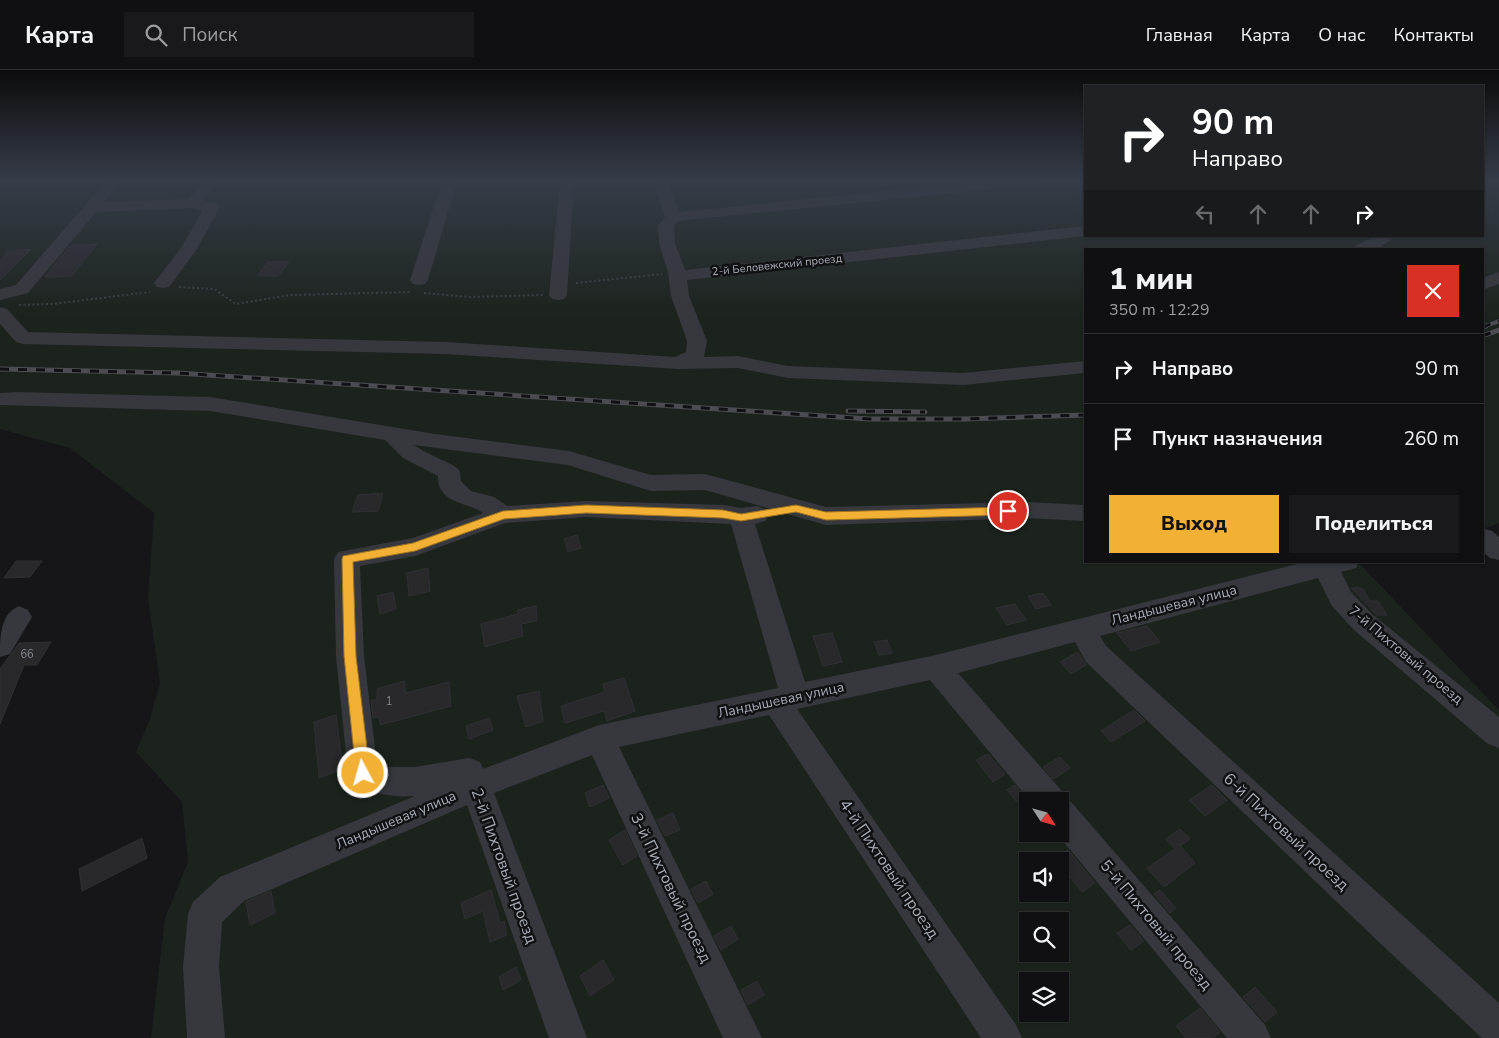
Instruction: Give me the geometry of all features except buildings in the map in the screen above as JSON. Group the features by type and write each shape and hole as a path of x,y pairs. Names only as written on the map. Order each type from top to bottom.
{"street":[{"path":"0,295 22,289 76,226"},
{"path":"164,288 202,226"},
{"path":"419,280 436,226"},
{"path":"559,290 564,226"},
{"path":"666,226 667,243 678,274 680,296 697,341 695,354 678,363"},
{"name":"2-й Беловежский проезд","path":"678,274 1084,231"},
{"path":"1365,248 1386,237"},
{"path":"1484,284 1499,277"},
{"path":"9,310 23,338 446,348 678,363 738,362 788,372 963,380 1084,367"},
{"path":"0,399 210,404 392,434 569,458 651,483 705,482 826,516 1026,510 1084,514"},
{"path":"392,434 403,449 425,463 449,472 449,483 463,497 486,503 503,515 586,509 723,514 741,518 796,508"},
{"name":"2-й Пихтовый проезд","path":"503,515 415,547 347,559 350,656 363,773 375,780 412,782 468,772 476,786 568,1038"},
{"name":"4-й Пихтовый проезд","path":"741,518 785,699 1003,1038"},
{"path":"1484,537 1499,530"},
{"path":"1484,538 1499,551"},
{"name":"Ландышевая улица","path":"206,1038 201,967 204,914 232,890 476,786 599,738 936,667 1081,628 1336,564"},
{"name":"7-й Пихтовый проезд","path":"1336,564 1340,599 1362,622 1499,735"},
{"path":"0,646 19,616"},
{"name":"6-й Пихтовый проезд","path":"1081,628 1096,654 1393,932 1499,1028"},
{"path":"936,667 1042,792"},
{"name":"3-й Пихтовый проезд","path":"599,738 743,1038"},
{"name":"5-й Пихтовый проезд","path":"1069,823 1252,1038"}],"path":[{"path":"9,310 164,288 214,288 236,304 290,295 345,292 418,292 442,296 482,298 678,274"},
{"path":"164,288 183,287"}],"shaded area":[{"path":"0,226 1084,226 1084,237 1484,237 1484,226 1499,226 1499,523 1484,529 1484,248 1084,248 1084,563 1359,563 1499,710 1499,1038 151,1038 165,918 188,862 182,802 136,752 150,719 160,683 148,599 154,513 70,448 0,429"}],"railway":[{"path":"1484,327 1499,321"},
{"path":"1484,335 1499,330"},
{"path":"0,369 178,373 869,419 965,419 1084,415"},
{"path":"848,411 925,412"}],"route":[{"path":"363,773 350,656 347,559 415,547 503,515 586,509 723,514 741,518 796,508 826,516 1008,511"}]}
